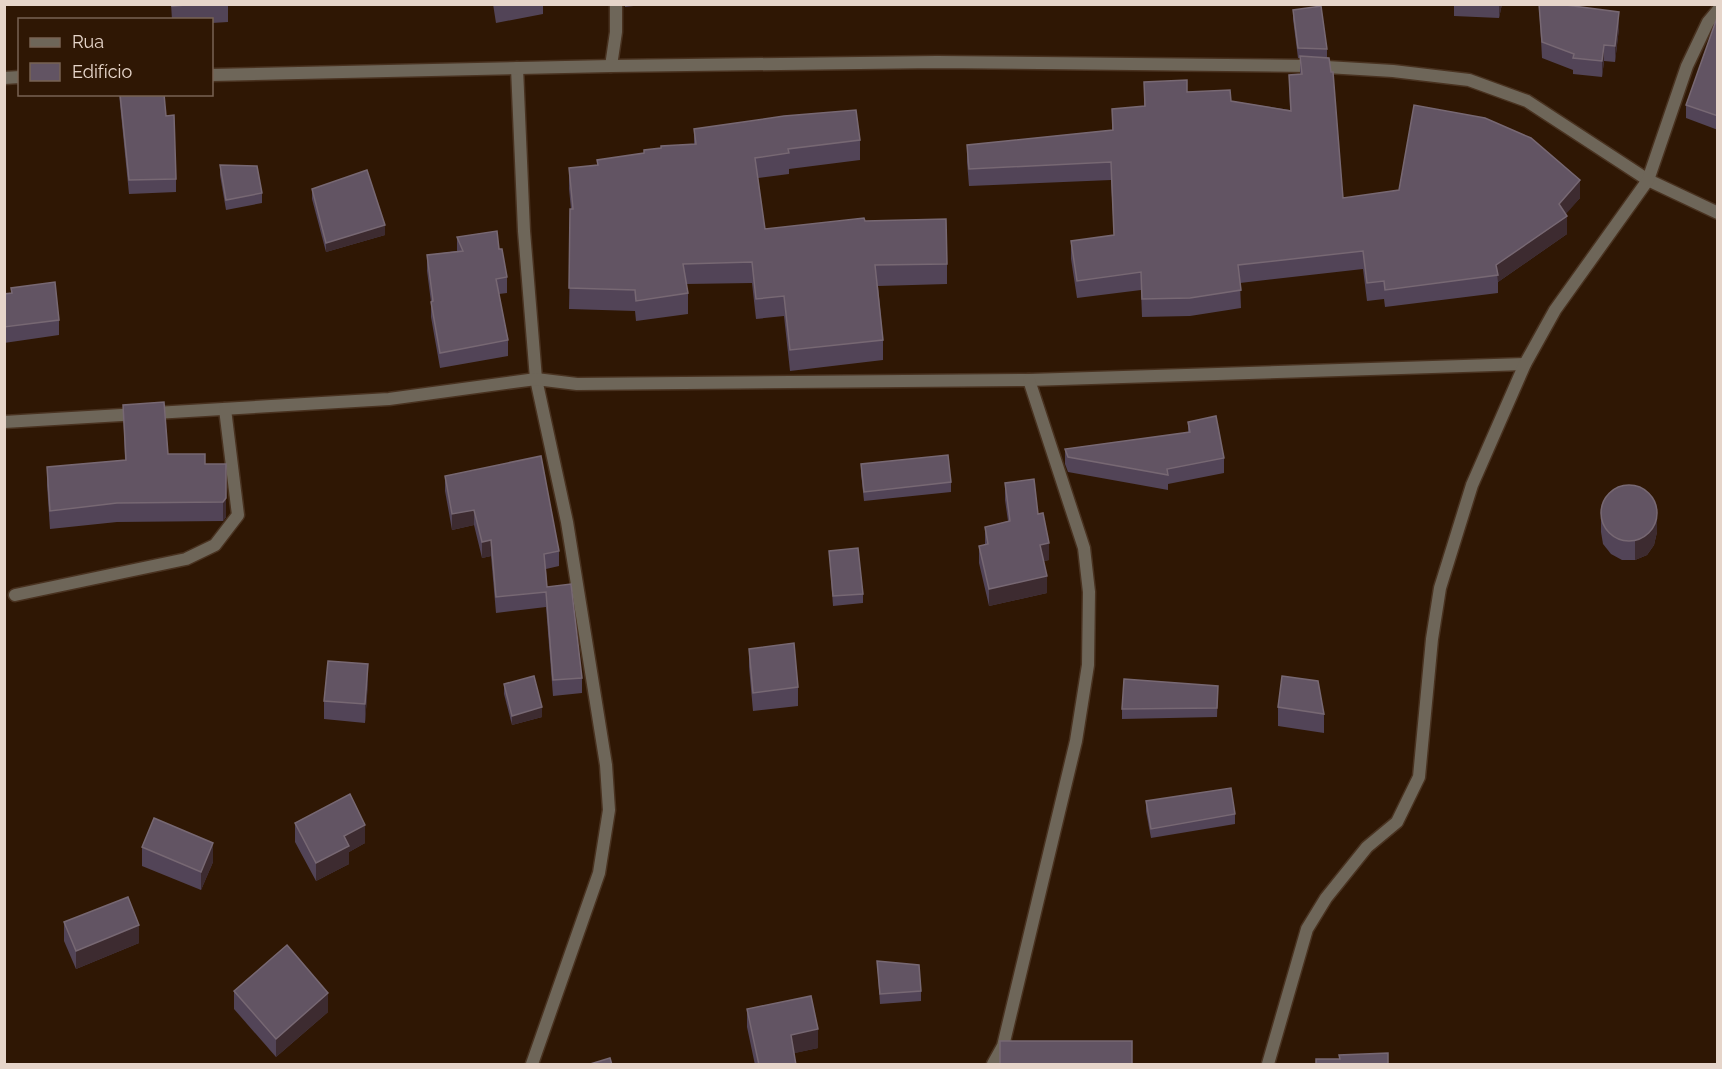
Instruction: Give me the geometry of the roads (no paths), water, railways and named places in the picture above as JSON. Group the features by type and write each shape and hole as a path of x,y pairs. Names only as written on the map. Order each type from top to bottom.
{"street":[{"path":"611,66 616,32 616,4"},
{"path":"1268,1065 1307,929 1326,898 1367,847 1397,822 1419,777 1432,639 1440,588 1472,485 1525,364 1555,310 1648,180 1687,66 1708,22 1718,10"},
{"path":"213,75 611,66 937,62 1310,66 1393,71 1469,80 1527,101 1648,180 1718,213"},
{"path":"517,68 524,231 536,379 567,522 606,765 609,810 599,873 532,1065"},
{"path":"4,422 389,399 536,379 577,384 1029,380 1525,364"},
{"path":"993,1065 1003,1046 1076,741 1088,664 1089,592 1084,548 1029,380"},
{"path":"15,595 186,559 215,545 238,515 225,409"}]}
